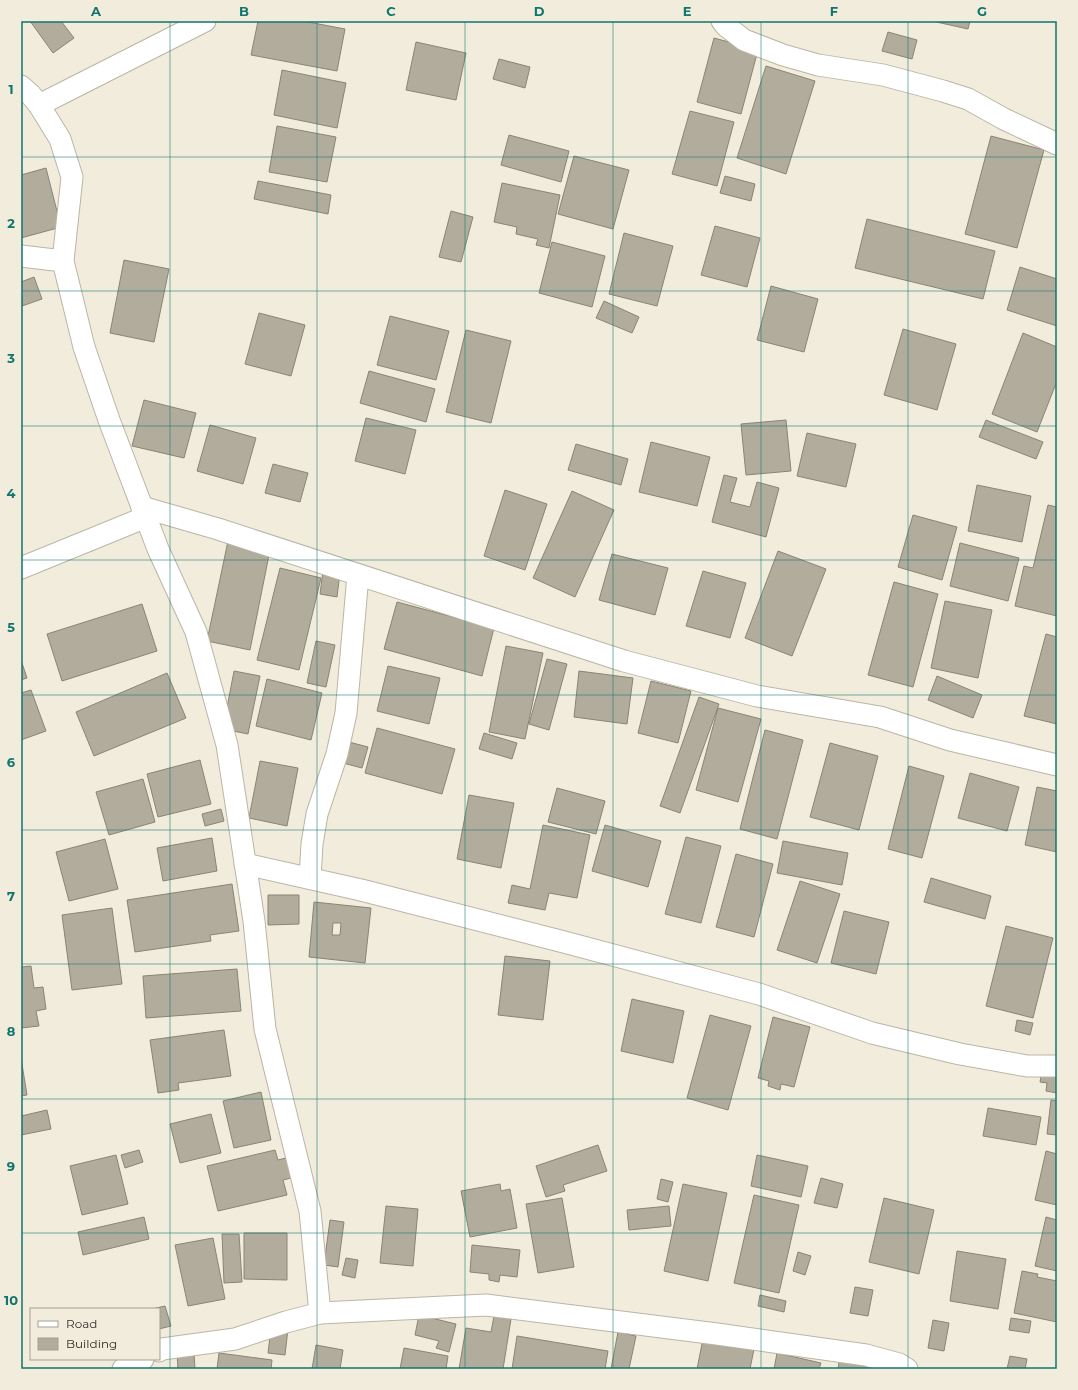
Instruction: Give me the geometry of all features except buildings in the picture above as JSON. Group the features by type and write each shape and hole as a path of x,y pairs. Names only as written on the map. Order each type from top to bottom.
{"street":[{"path":"39,105 205,21"},
{"path":"722,21 744,40 783,55 818,65 883,74 943,91 968,100 1057,144"},
{"path":"21,86 39,105 60,139 72,177 63,261 84,347 109,420 158,549 196,632 227,745 254,921 265,1029 310,1211 320,1313"},
{"path":"21,256 63,261"},
{"path":"21,568 144,512 218,529 624,661 757,696 880,717 950,740 1057,765"},
{"path":"310,878 312,844 317,814 337,754 346,713 358,575"},
{"path":"245,864 361,890 759,994 872,1033 960,1054 1027,1066 1057,1066"},
{"path":"160,1350 235,1339 286,1322 320,1313 486,1305 866,1354 899,1364 907,1369"},
{"path":"123,1369 141,1360"}]}
